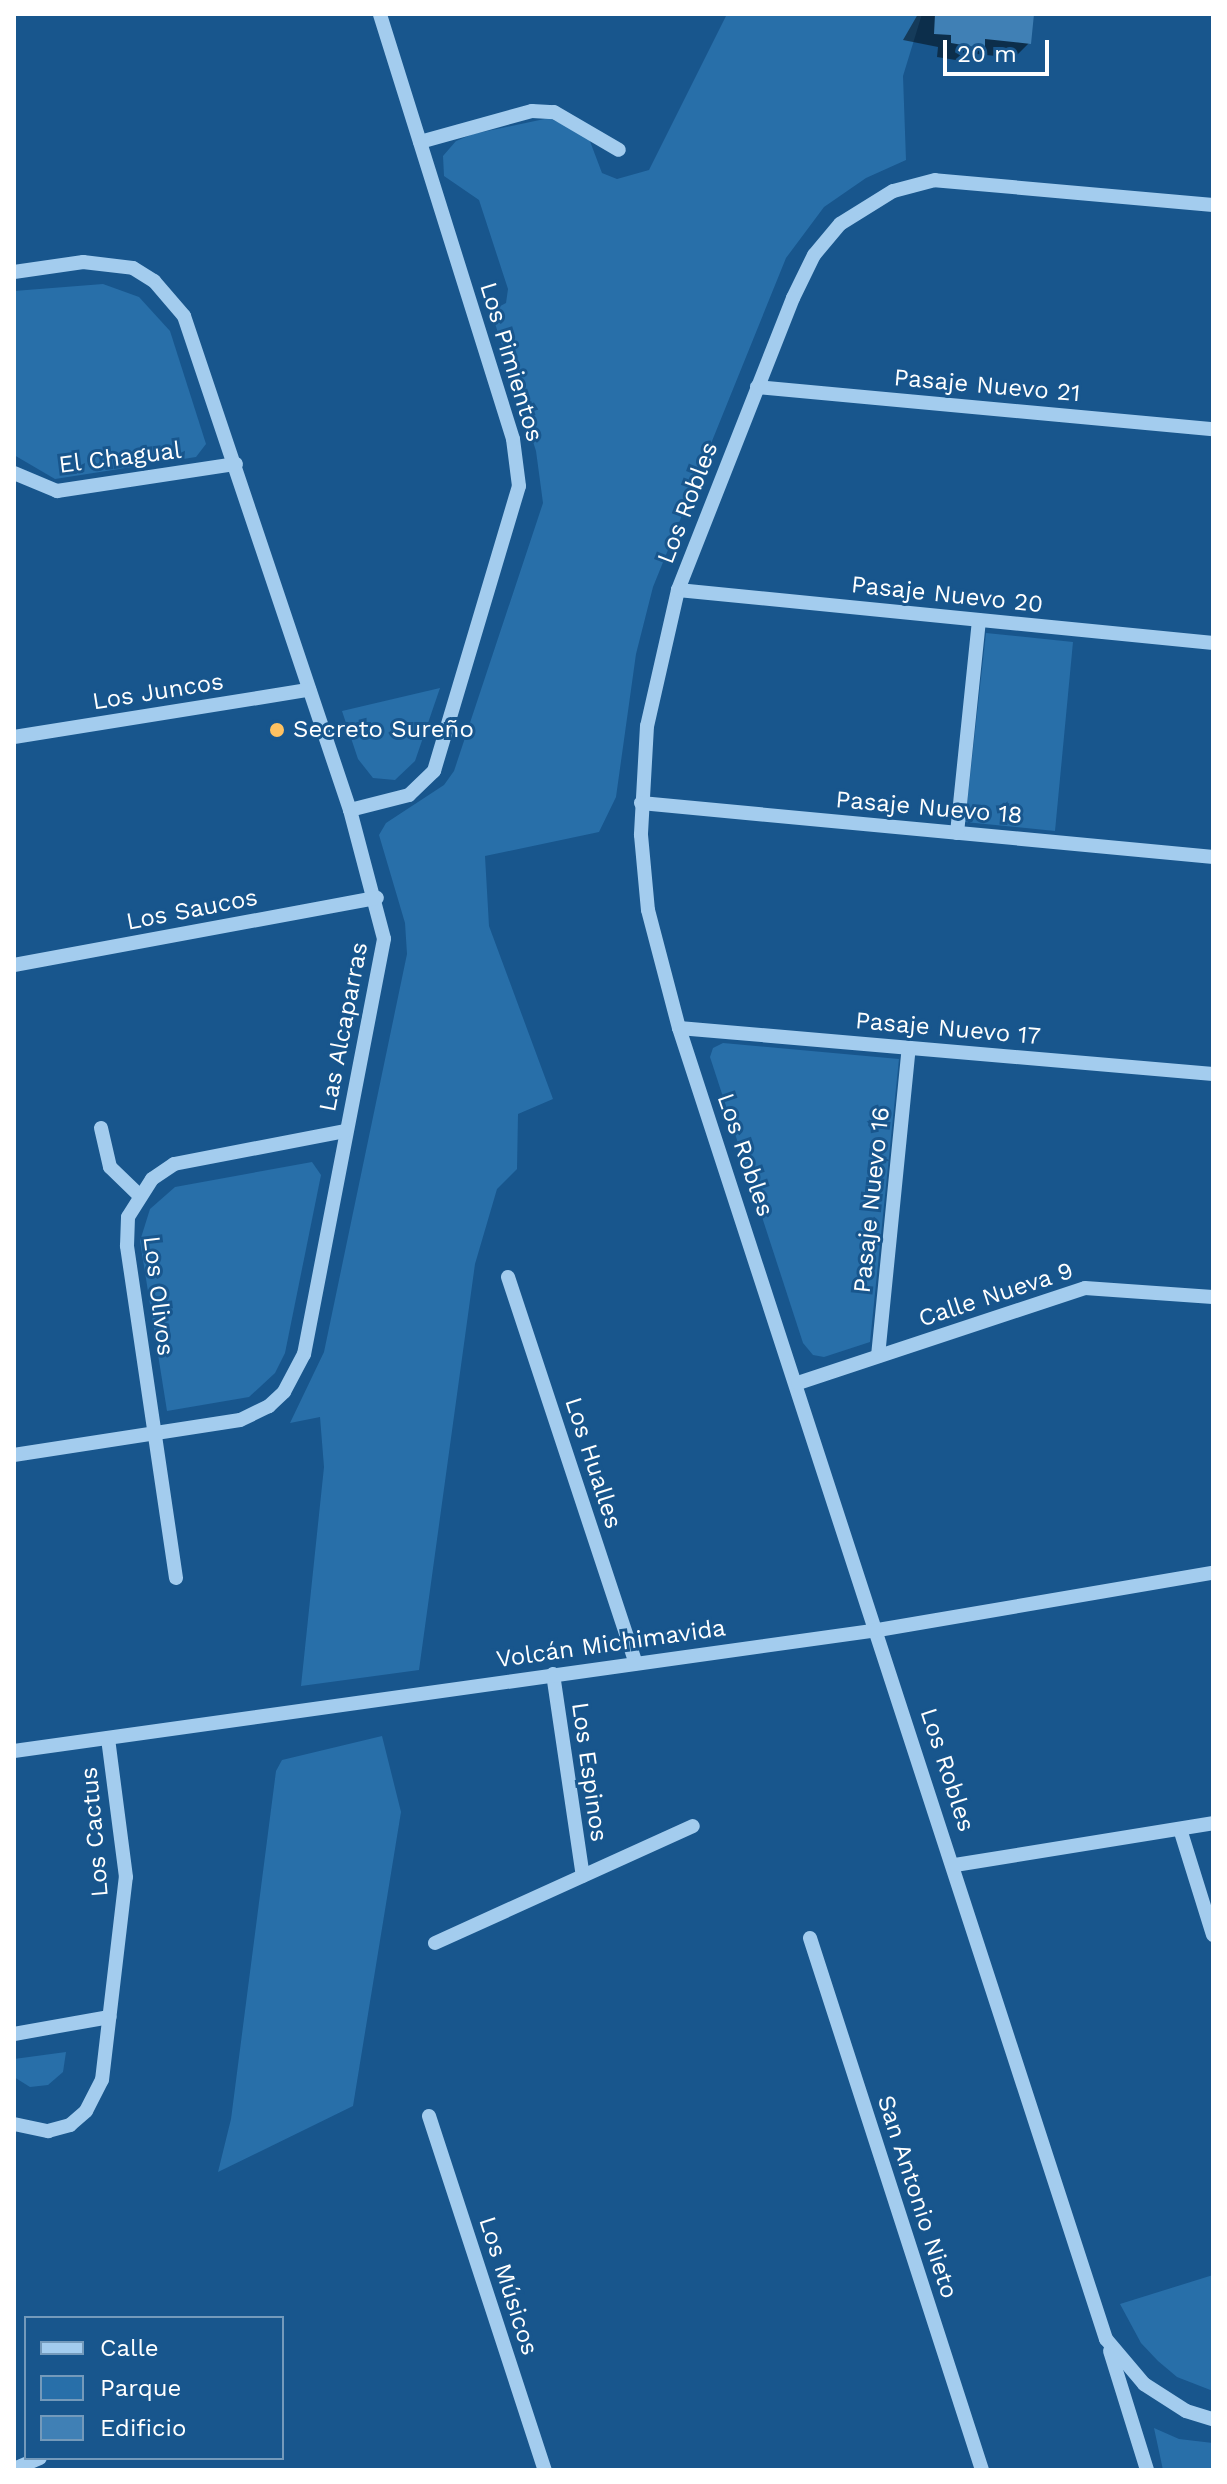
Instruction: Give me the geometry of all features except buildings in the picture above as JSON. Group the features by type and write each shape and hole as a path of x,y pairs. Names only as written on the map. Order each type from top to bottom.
{"street":[{"name":"Los Pimientos","path":"350,810 409,795 434,771 519,486 513,439 380,14"},
{"path":"420,142 532,111 554,112 619,150"},
{"name":"Los Robles","path":"1213,205 959,180 893,191 856,211 814,255 757,387 678,590 647,726 641,803 648,910 679,1028 955,1865 1106,2339 1144,2384 1186,2411 1213,2419"},
{"name":"Las Alcaparras","path":"14,272 111,262 154,281 184,316 350,810 377,898 384,956 346,1131 304,1354 295,1375 257,1414 154,1434 14,1455"},
{"name":"Pasaje Nuevo 21","path":"757,387 1213,429"},
{"name":"El Chagual","path":"14,473 57,491 236,464"},
{"name":"Pasaje Nuevo 20","path":"678,590 1213,643"},
{"path":"957,833 979,620"},
{"name":"Los Juncos","path":"14,737 309,690"},
{"name":"Pasaje Nuevo 18","path":"641,803 1213,857"},
{"name":"Los Saucos","path":"14,965 377,898"},
{"name":"Pasaje Nuevo 17","path":"679,1028 1213,1074"},
{"name":"Pasaje Nuevo 16","path":"878,1356 909,1048"},
{"path":"101,1128 110,1167 138,1194 174,1164 346,1131"},
{"name":"Los Olivos","path":"138,1194 126,1232 176,1578"},
{"name":"Los Hualles","path":"508,1277 636,1663"},
{"name":"Calle Nueva 9","path":"798,1383 1085,1288 1213,1297"},
{"name":"Volcán Michimavida","path":"14,1751 878,1630 1213,1573"},
{"name":"Los Espinos","path":"553,1674 583,1876"},
{"name":"Los Cactus","path":"14,2124 48,2131 70,2125 86,2111 102,2080 126,1877 108,1738"},
{"path":"955,1865 1213,1823"},
{"name":"Los Espinos","path":"435,1943 693,1826"},
{"path":"1180,1829 1213,1935"},
{"name":"San Antonio Nieto","path":"810,1938 982,2470"},
{"path":"14,2034 109,2017"},
{"name":"Los Músicos","path":"429,2116 545,2470"},
{"path":"1106,2339 1147,2470"},
{"path":"14,2469 35,2460"}],"green space":[{"path":"727,14 922,14 903,76 906,160 866,178 824,207 786,258 653,587 636,654 616,797 599,832 485,856 489,926 553,1099 518,1114 517,1169 497,1189 475,1264 419,1670 301,1686 324,1467 320,1417 290,1423 324,1352 407,954 405,923 379,835 386,823 444,785 454,771 543,503 536,451 491,311 506,303 508,289 479,200 444,176 443,156 456,141 473,134 549,118 588,136 602,173 617,179 649,170"},
{"path":"103,284 139,297 170,331 206,444 196,457 55,479 14,455 14,291"},
{"path":"986,633 1073,642 1055,831 965,822"},
{"path":"440,688 415,761 395,780 373,778 358,759 342,711"},
{"path":"723,1043 899,1059 870,1342 824,1357 813,1355 803,1343 710,1057 713,1048"},
{"path":"312,1162 321,1175 285,1353 275,1373 249,1397 167,1411 140,1241 150,1209 175,1187"},
{"path":"382,1736 401,1812 353,2106 218,2172 231,2119 276,1771 282,1760"},
{"path":"66,2052 63,2072 48,2085 30,2087 14,2077 14,2059"},
{"path":"1213,2275 1213,2391 1177,2377 1158,2361 1141,2343 1120,2304"},
{"path":"1154,2428 1179,2439 1213,2443 1213,2470 1163,2470"}],"place":[{"name":"Secreto Sureño","path":"277,730"}]}
